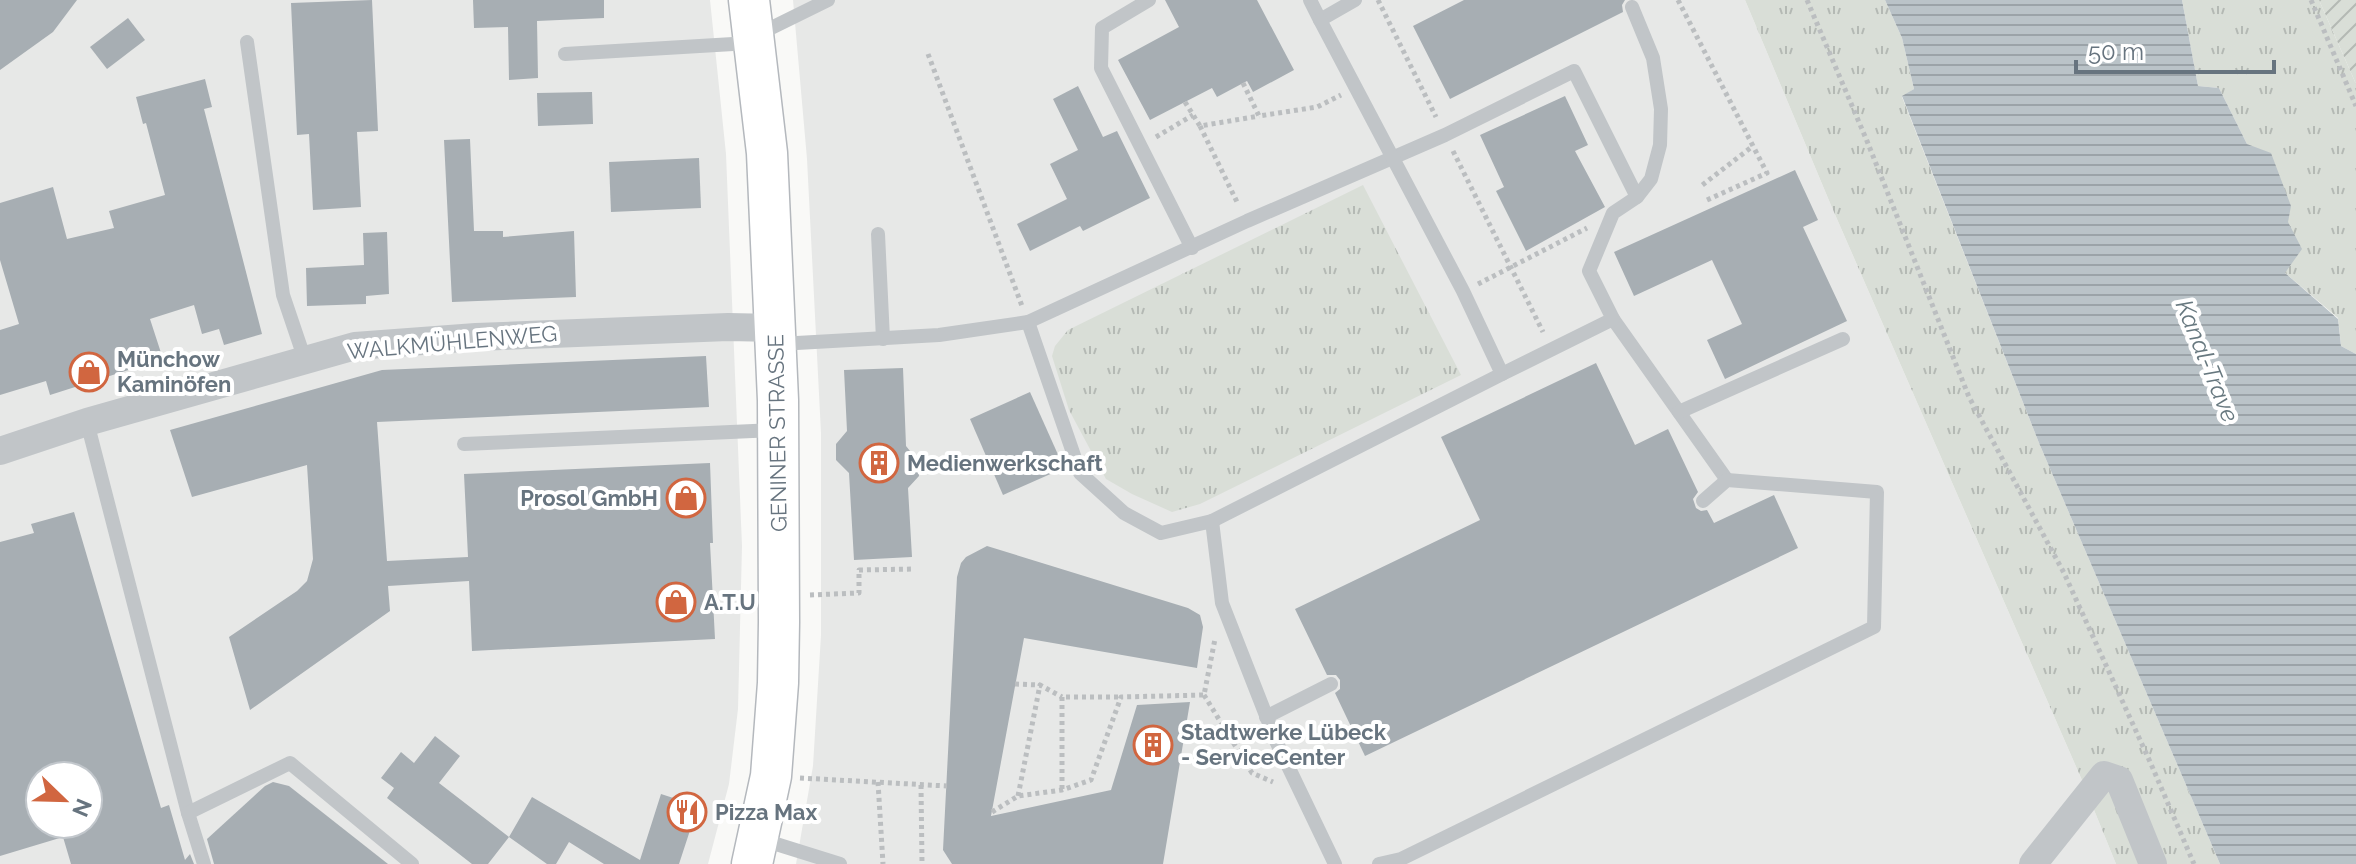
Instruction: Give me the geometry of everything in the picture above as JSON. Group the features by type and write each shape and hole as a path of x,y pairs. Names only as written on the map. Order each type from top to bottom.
{"main road":[{"name":"GENINER STRASSE","path":"752,27 767,153 778,430 779,596 778,683 771,776 756,851"}],"street":[{"name":"WALKMÜHLENWEG","path":"0,451 87,422 355,346 476,337 728,327 775,336"},
{"path":"2033,864 2104,775 2119,780 2153,864"}],"lane":[{"path":"565,54 752,27 828,0"},
{"path":"1149,0 1102,28 1101,68 1192,248"},
{"path":"1310,0 1463,291 1502,374"},
{"path":"1320,20 1355,0"},
{"path":"1632,7 1653,58 1661,109 1660,145 1651,179 1637,197 1613,213 1589,271 1613,319 1727,480"},
{"path":"247,42 283,295 305,360"},
{"path":"775,336 883,339 939,335 1028,322 1247,221 1445,135 1574,71 1637,197"},
{"path":"878,234 883,339"},
{"path":"1028,322 1080,473 1124,513 1161,533 1212,521 1613,319"},
{"path":"1679,412 1843,339"},
{"path":"87,422 188,813 204,864"},
{"path":"464,444 778,430"},
{"path":"1379,864 1401,859 1874,627 1877,492 1727,480 1703,501"},
{"path":"1212,521 1222,603 1266,717 1335,864"},
{"path":"1266,717 1331,684"},
{"path":"188,813 290,763 412,864"},
{"path":"756,851 840,864"}],"path":[{"path":"1378,0 1552,349"},
{"path":"1678,0 1767,173 1707,200"},
{"path":"1807,0 1969,397 2064,573 2194,864"},
{"path":"2311,0 2356,106"},
{"path":"928,54 1028,322"},
{"path":"1243,83 1259,116"},
{"path":"1200,126 1317,107 1357,87"},
{"path":"1185,102 1247,221"},
{"path":"1140,144 1193,115"},
{"path":"1701,186 1753,146"},
{"path":"1463,291 1613,213"},
{"path":"878,559 879,570"},
{"path":"779,596 859,593 859,570 914,569"},
{"path":"1222,603 1204,695 1252,773 1272,782 1295,781"},
{"path":"1015,684 1040,685 1062,697 1204,695"},
{"path":"1018,796 1040,685"},
{"path":"1062,697 1062,790"},
{"path":"992,812 1018,796 1062,790 1091,780 1121,697"},
{"path":"771,776 947,786"},
{"path":"878,782 883,864"},
{"path":"921,785 922,864"}],"shaded area":[{"path":"0,0 710,0 726,154 742,546 738,709 729,784 708,864 0,864"},
{"path":"793,0 1745,0 2116,864 796,864 813,766 821,635 821,433 807,159"}],"green space":[{"path":"1745,0 1885,0 1902,38 1914,89 1902,97 2039,443 2220,864 2116,864"},
{"path":"2182,0 2319,0 2356,84 2356,354 2341,346 2338,318 2285,273 2247,144 2219,88 2198,86"},
{"path":"2319,0 2356,0 2356,84"},
{"path":"1363,185 1461,375 1200,504 1172,512 1106,479 1069,410 1052,356 1055,346 1068,330"}],"water":[{"name":"Kanal-Trave","path":"1885,0 2182,0 2198,86 2219,88 2247,144 2271,153 2291,206 2288,222 2302,249 2285,273 2338,319 2341,346 2356,354 2356,864 2220,864 2039,443 1902,96 1914,89 1902,38"}],"building":[{"path":"0,0 77,0 53,32 0,70"},
{"path":"372,0 378,131 357,132 361,207 313,210 309,134 297,135 291,3"},
{"path":"473,0 604,0 604,18 537,21 538,78 509,80 508,27 474,28"},
{"path":"1165,0 1257,0 1294,70 1253,92 1247,81 1217,97 1212,88 1150,120 1118,60 1179,27"},
{"path":"1464,0 1625,0 1623,12 1450,99 1413,26"},
{"path":"128,18 145,40 107,69 90,47"},
{"path":"205,79 212,107 204,109 262,334 224,345 219,329 202,334 194,305 150,319 163,359 50,395 46,381 0,395 0,330 19,324 0,260 0,203 53,187 67,239 114,228 109,211 165,195 136,97"},
{"path":"1078,86 1103,137 1117,131 1150,198 1083,231 1080,226 1030,251 1017,224 1067,199 1050,164 1078,150 1053,99"},
{"path":"592,92 593,124 538,126 537,93"},
{"path":"1565,96 1588,145 1575,151 1605,207 1526,251 1496,191 1504,187 1480,135"},
{"path":"470,139 474,231 503,231 503,237 574,231 576,297 452,302 444,140"},
{"path":"699,158 701,208 611,212 609,162"},
{"path":"1795,170 1818,220 1803,227 1847,321 1725,379 1707,340 1742,324 1712,260 1634,296 1614,252"},
{"path":"387,232 389,294 366,296 366,304 307,306 306,268 364,265 363,233"},
{"path":"706,356 709,407 377,422 387,561 468,557 464,474 710,463 715,639 472,651 469,581 388,586 390,611 250,710 229,637 307,581 313,559 307,465 192,497 170,430 382,370"},
{"path":"1596,363 1635,445 1668,429 1698,492 1693,499 1696,508 1707,510 1714,523 1774,495 1798,548 1365,756 1335,693 1340,689 1340,680 1336,675 1327,675 1295,609 1480,520 1441,437"},
{"name":"Medienwerkschaft","path":"903,368 906,446 918,461 919,476 908,488 912,557 854,560 849,473 836,460 836,444 847,431 844,370"},
{"path":"1030,392 1064,468 1003,495 970,419"},
{"path":"74,512 161,808 169,805 185,860 190,854 194,864 71,864 64,840 104,840 104,760 24,760 24,840 53,840 0,856 0,542 34,533 31,524"},
{"name":"Stadtwerke Lübeck - ServiceCenter","path":"987,546 1188,608 1200,615 1203,627 1197,668 1024,638 991,816 1111,790 1137,705 1190,702 1163,864 952,864 943,850 957,577 966,557"},
{"path":"435,736 460,756 439,783 509,837 488,864 472,864 387,798 394,788 381,778 401,752 414,763"},
{"path":"273,782 289,786 388,864 214,864 207,839"},
{"path":"661,794 698,806 679,864 604,864 569,842 556,864 547,864 509,837 532,797 640,860"}],"place":[{"name":"Münchow Kaminöfen","path":"89,372"},
{"name":"Medienwerkschaft","path":"879,463"},
{"name":"Prosol GmbH","path":"686,498"},
{"name":"A.T.U","path":"676,602"},
{"name":"Stadtwerke Lübeck - ServiceCenter","path":"1153,745"},
{"name":"Pizza Max","path":"687,812"}]}
